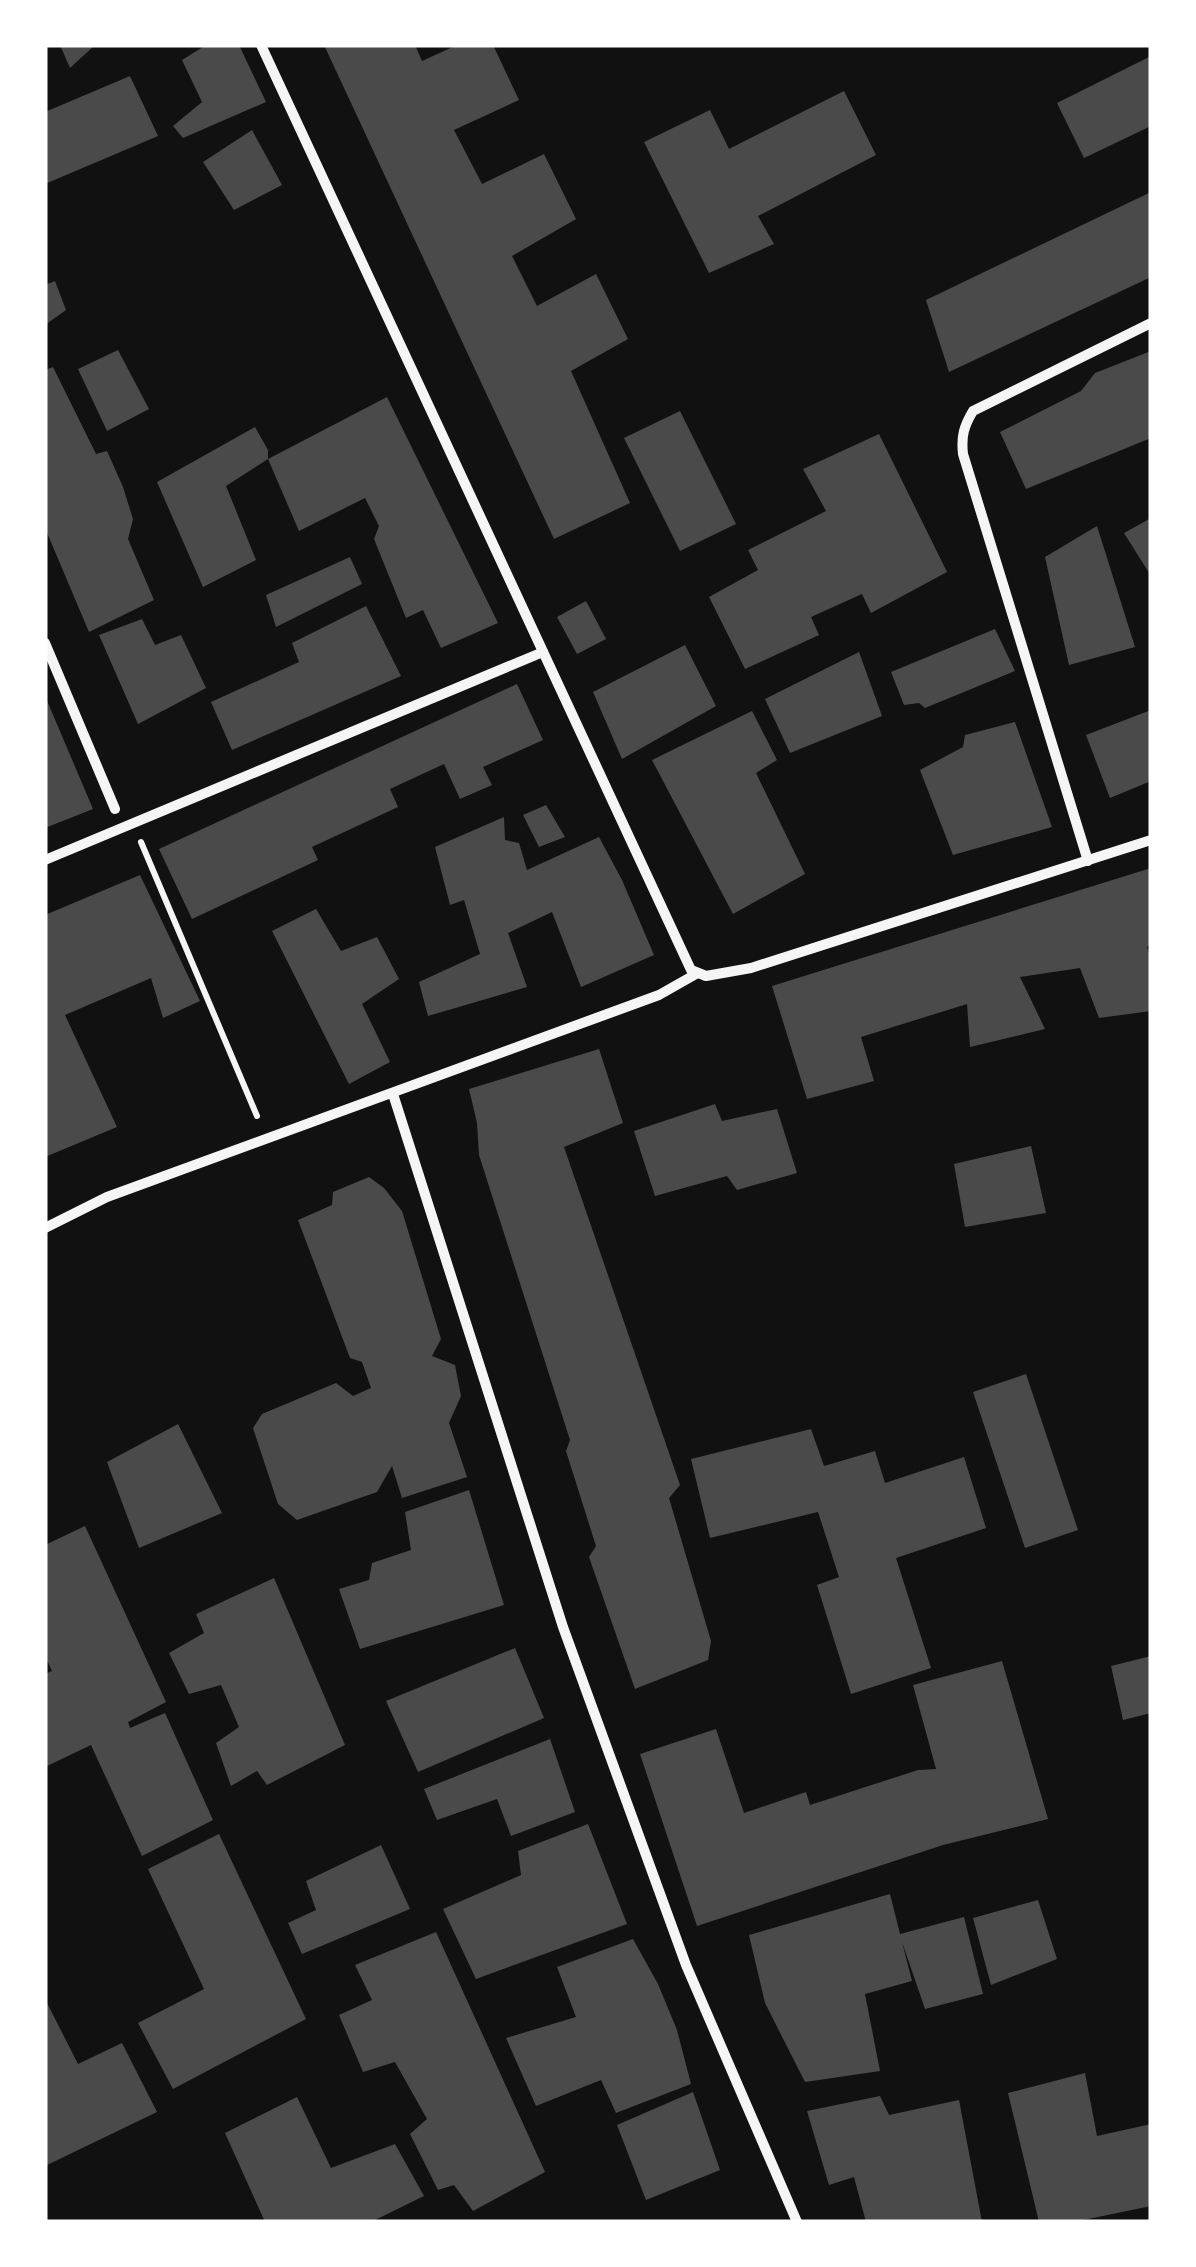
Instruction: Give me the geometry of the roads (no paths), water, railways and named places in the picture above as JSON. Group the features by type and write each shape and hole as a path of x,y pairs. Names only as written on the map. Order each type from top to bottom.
{"street":[{"path":"261,45 688,964 696,974 706,976 751,968 1151,840"},
{"path":"1088,861 961,440 973,411 1151,323"},
{"path":"45,643 115,810"},
{"path":"45,860 542,652"},
{"path":"45,1228 108,1197 659,995 696,974"},
{"path":"393,1094 563,1627 686,1964 797,2222"}]}
